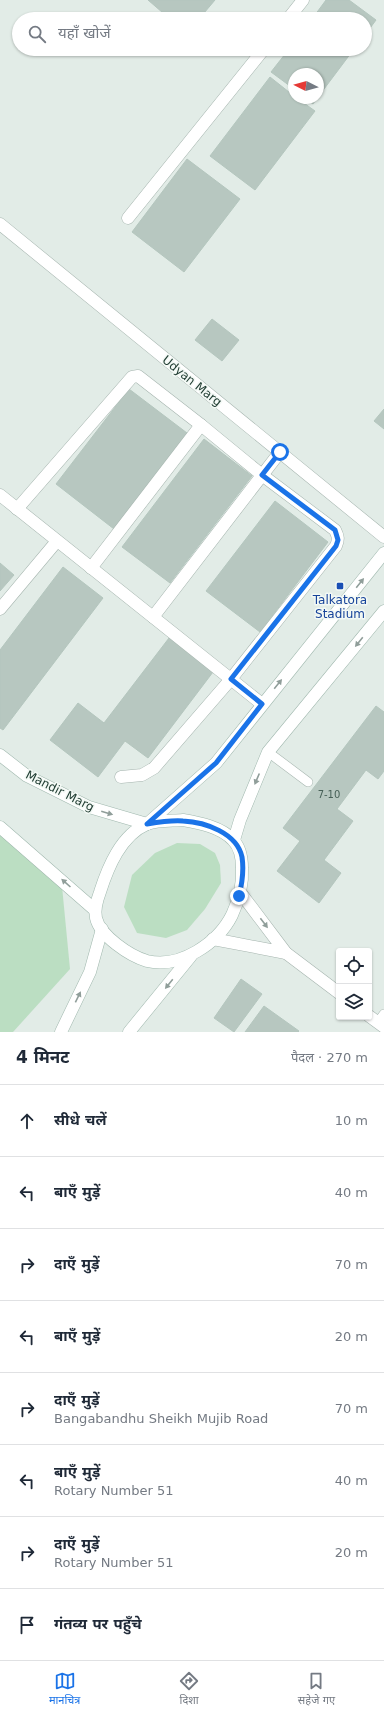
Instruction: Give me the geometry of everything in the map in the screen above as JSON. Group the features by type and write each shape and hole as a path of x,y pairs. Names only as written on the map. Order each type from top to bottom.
{"street":[{"path":"294,12 303,0"},
{"path":"128,218 258,56"},
{"name":"Udyan Marg","path":"0,224 384,537"},
{"path":"17,509 132,377 138,376 144,379 262,475 335,530 338,540 331,552 231,679 154,768 142,775 121,777"},
{"path":"91,568 201,425"},
{"path":"153,617 280,452"},
{"path":"0,495 262,704"},
{"path":"0,609 57,541"},
{"path":"147,824 177,821 201,824 218,830 234,840 242,856 243,876 240,892 232,916 213,939 179,960 150,962 135,957 122,950 102,929 96,920 95,910 104,877 114,856 128,838 147,824 216,763 384,553"},
{"path":"234,840 240,820 268,752 384,612"},
{"name":"Mandir Marg","path":"0,754 27,776 89,807 147,824"},
{"path":"0,827 95,910"},
{"path":"240,892 286,953 336,991"},
{"path":"61,1032 90,972 102,929"},
{"path":"213,939 286,953"},
{"path":"129,1032 192,953"}],"lane":[{"path":"268,752 308,782"}],"green space":[{"path":"0,827 61,876 70,969 13,1032 0,1032"},
{"path":"177,843 200,844 215,853 220,865 221,883 205,909 187,930 166,938 137,933 124,907 132,875 155,853"}],"building":[{"path":"148,0 215,0 205,12 162,12"},
{"path":"326,0 349,0 365,12 317,12"},
{"path":"372,17 376,20 372,25"},
{"path":"284,56 349,56 324,89 324,68 288,68 288,85 271,72"},
{"path":"270,77 288,91 288,104 305,104 315,111 255,190 210,156"},
{"path":"187,159 240,199 184,272 132,232"},
{"path":"212,319 239,340 222,361 195,340"},
{"path":"129,389 187,433 114,529 56,484"},
{"path":"384,409 384,429 374,421"},
{"path":"204,439 252,476 170,583 122,547"},
{"path":"275,501 328,542 260,632 206,591"},
{"path":"0,563 14,575 0,591"},
{"path":"63,567 103,598 3,730 0,728 0,650"},
{"path":"169,638 213,672 148,758 125,741 98,777 50,740 78,703 104,723"},
{"path":"376,706 384,712 384,771 378,779 366,770 337,809 353,821 324,860 341,873 319,903 277,871 300,841 283,828"},
{"path":"241,979 262,994 234,1032 214,1018"},
{"path":"264,1006 299,1031 245,1032"}],"place":[{"name":"Talkatora Stadium","path":"340,586"}],"route":[{"path":"239,896 243,876 242,856 234,840 218,830 183,820 147,824 216,763 262,704 231,679 336,546 338,540 335,530 262,475 280,452"}]}
